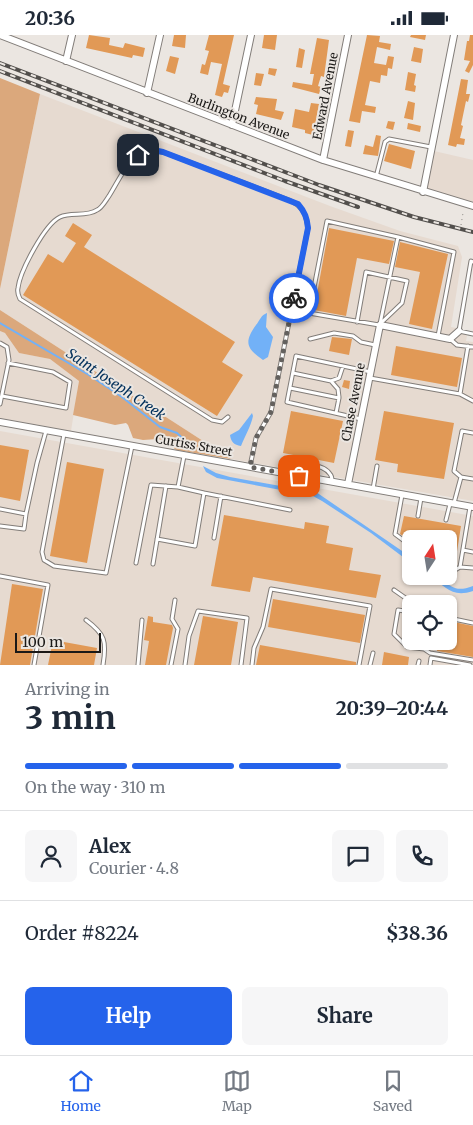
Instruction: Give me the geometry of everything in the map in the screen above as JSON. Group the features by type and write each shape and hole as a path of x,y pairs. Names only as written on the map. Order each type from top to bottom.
{"street":[{"name":"Burlington Avenue","path":"0,35 323,160 473,206"},
{"path":"66,61 72,35"},
{"path":"147,93 160,35"},
{"path":"232,125 251,35"},
{"name":"Edward Avenue","path":"323,160 348,35"},
{"path":"424,192 454,35"},
{"path":"380,325 450,339 459,331"},
{"name":"Chase Avenue","path":"348,484 380,325"},
{"name":"Curtiss Street","path":"0,422 471,507"}],"lane":[{"path":"376,177 385,142 389,139 432,147"},
{"path":"228,417 222,422 212,420 20,299 18,295 23,272 49,225 59,217 97,211 131,161 146,151 163,152 289,200 298,204 307,219 308,228 271,412 256,438 250,467"},
{"path":"380,325 309,313 327,221 454,252 438,336"},
{"path":"380,325 398,237"},
{"path":"473,262 459,331 473,333"},
{"path":"358,322 366,272 406,281 402,303 380,325"},
{"path":"310,339 334,333 353,336 361,342 376,345"},
{"path":"450,339 457,345 473,347"},
{"path":"0,343 7,347 8,363 0,404"},
{"path":"460,394 468,346"},
{"path":"361,419 287,402 296,356 342,366 370,375 460,394 473,401"},
{"path":"2,396 66,408 70,382 53,372 8,363"},
{"path":"293,373 331,381 339,378 342,366"},
{"path":"331,381 338,389 339,398 336,413"},
{"path":"290,388 339,398"},
{"path":"0,526 24,529 37,463 47,431"},
{"path":"473,433 462,431 454,471 460,477 473,479"},
{"path":"65,434 42,552 44,560 54,566 106,573 132,446"},
{"path":"178,487 184,455"},
{"path":"283,473 285,466 289,463 310,464 329,472 332,475 332,481"},
{"path":"373,489 377,466"},
{"path":"446,520 460,477"},
{"path":"136,563 151,485 178,487 290,509"},
{"path":"153,564 166,486"},
{"path":"157,539 195,546 204,493"},
{"path":"402,494 395,534 402,540"},
{"path":"214,538 221,496"},
{"path":"418,516 421,498"},
{"path":"471,507 460,567 473,568"},
{"path":"0,509 26,514"},
{"path":"463,550 473,552"},
{"path":"0,577 48,585 34,665"},
{"path":"252,665 254,648 263,627 271,589 370,606 359,665"},
{"path":"394,590 402,596"},
{"path":"171,665 178,629 172,619 175,600"},
{"path":"402,611 398,610 394,634 402,642"},
{"path":"185,665 189,636 198,611 247,618 241,665"},
{"path":"86,620 101,632 104,641 103,665"},
{"path":"457,620 473,623"},
{"path":"138,665 142,621"},
{"path":"426,650 430,653 473,660"},
{"path":"370,665 373,653"},
{"path":"430,665 431,657 470,665"}],"path":[{"path":"461,225 463,213"}],"shaded area":[{"path":"0,78 40,94 0,289"},
{"path":"40,94 330,206 400,231 458,246 462,257 451,327 456,328 467,336 466,341 473,342 473,501 231,459 0,310 0,289"},
{"path":"434,151 473,160 473,202 427,189"},
{"path":"0,310 231,459 176,450 166,441 158,439 143,440 133,438 126,423 115,425 73,415 79,381 50,359 19,353 5,333 0,331"},
{"path":"0,331 5,333 19,353 50,359 79,381 71,431 0,418"},
{"path":"0,431 473,516 473,665 0,665"}],"water":[{"path":"267,313 266,327 273,337 268,357 263,360 250,348 248,340 263,315"},
{"path":"252,413 251,423 241,446 235,444 230,435 239,430"},
{"path":"203,466 216,473 230,477 308,489 316,492 402,551 402,556 371,533 313,496 217,478 206,472"},
{"path":"442,585 450,585 458,589 473,586 473,591 460,593"}],"building":[{"path":"89,35 110,38 109,45 123,48 125,43 145,48 143,57 133,55 132,58 86,48"},
{"path":"174,35 186,35 185,48 172,46"},
{"path":"209,35 234,35 223,84 230,86 228,93 224,92 222,97 215,95 222,64 211,62 208,75 200,73 202,64 205,65 209,51 205,50"},
{"path":"264,35 277,35 275,50 262,48"},
{"path":"367,35 380,36 379,42 391,44 390,50 377,47 374,63 386,65 388,56 394,57 392,69 388,68 387,76 381,75 380,83 370,81 365,105 376,107 375,113 362,111 360,123 349,121"},
{"path":"411,35 426,35 425,40 410,37"},
{"path":"470,35 473,35 473,65 469,73 465,71 470,61 464,60 467,41 469,41"},
{"path":"317,38 329,40 324,77 321,76 318,86 321,87 319,94 292,87 293,82 312,85 314,74 310,74"},
{"path":"414,47 423,49 421,63 411,61"},
{"path":"299,48 305,50 302,68 296,67"},
{"path":"170,56 179,58 175,74 166,71"},
{"path":"269,68 277,69 275,76 268,74"},
{"path":"408,72 416,74 415,92 405,90"},
{"path":"256,73 264,74 261,86 254,85"},
{"path":"461,79 468,80 466,94 470,94 468,102 466,101 461,125 463,126 460,138 465,139 464,145 457,144 456,147 448,145"},
{"path":"256,97 277,99 275,110 284,112 281,120 256,114 258,105 254,104"},
{"path":"408,101 415,103 413,120 404,118"},
{"path":"311,103 319,104 313,135 305,133 305,130 292,127 295,109 309,112"},
{"path":"388,121 395,122 393,130 386,128"},
{"path":"408,123 421,126 420,132 407,129"},
{"path":"348,130 354,131 351,147 345,146"},
{"path":"376,135 381,136 378,156 363,154 365,145 373,147"},
{"path":"389,144 415,151 411,169 384,161"},
{"path":"73,223 92,235 84,247 235,342 222,362 243,375 217,416 23,295 48,254 63,263 76,243 65,236"},
{"path":"329,228 394,241 389,264 357,258 346,316 314,310"},
{"path":"400,242 448,254 432,329 409,324 420,272 395,267"},
{"path":"332,337 352,339 349,355 329,351"},
{"path":"396,346 462,358 457,387 391,375"},
{"path":"344,380 350,381 349,389 342,387"},
{"path":"291,411 343,421 334,463 283,453"},
{"path":"384,411 454,423 444,479 397,472 398,464 375,460"},
{"path":"0,445 29,450 20,501 0,497"},
{"path":"67,462 104,469 87,563 50,556"},
{"path":"224,515 304,529 305,522 329,526 326,543 353,548 349,570 381,575 376,598 253,577 250,592 211,586"},
{"path":"404,516 461,526 458,545 458,530 402,530 402,535 400,534"},
{"path":"12,584 43,589 30,665 0,665"},
{"path":"273,599 365,615 360,643 268,627"},
{"path":"148,616 153,617 153,622 172,625 166,665 145,665 149,641 144,640"},
{"path":"203,616 238,622 231,665 194,665"},
{"path":"457,623 473,626 473,657 437,651 457,650"},
{"path":"53,640 97,648 94,665 48,665"},
{"path":"260,645 356,662 356,665 256,665"},
{"path":"384,652 409,657 408,665 382,665"}],"waterway":[{"name":"Saint Joseph Creek","path":"0,323 89,375 122,397 160,427 177,433 194,449"}],"railway":[{"path":"0,63 319,185 414,217 473,232"},
{"path":"0,71 285,181 358,207"}],"way so far":[{"path":"294,298 271,412 256,438 250,467 299,476"}],"route":[{"path":"138,155 153,150 163,152 298,204 307,219 308,228 294,298"}]}
